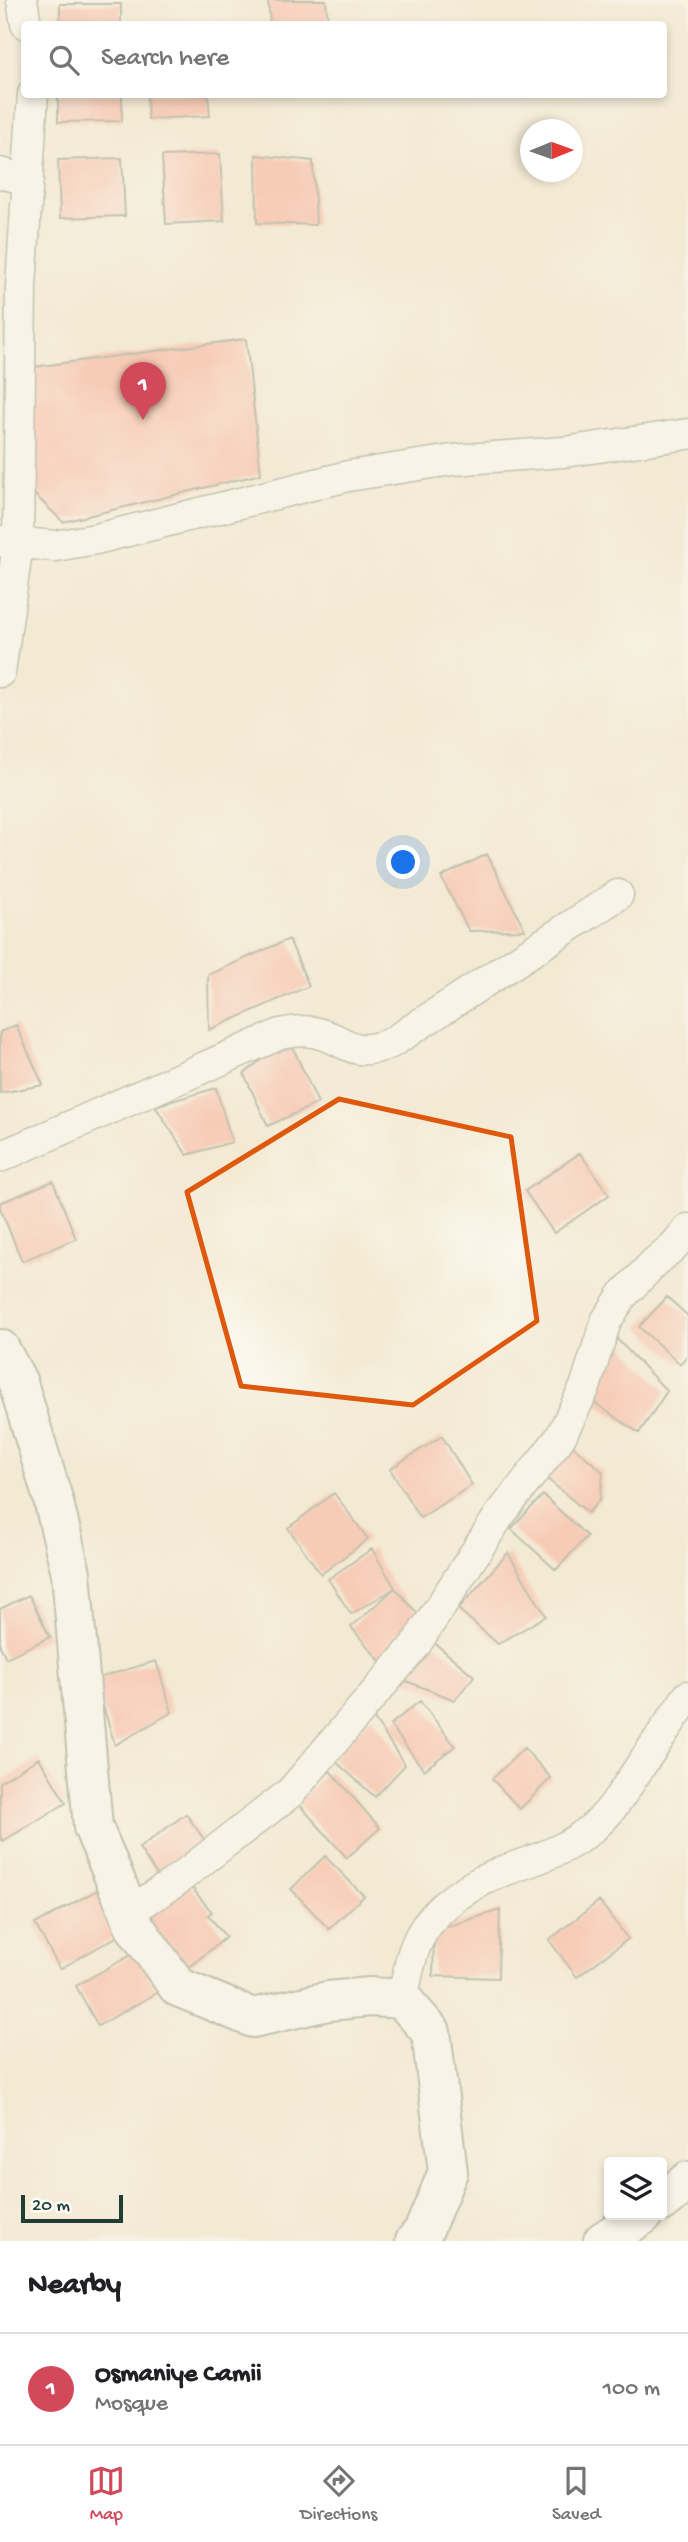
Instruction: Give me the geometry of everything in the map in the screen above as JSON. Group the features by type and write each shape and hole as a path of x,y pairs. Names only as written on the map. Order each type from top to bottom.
{"street":[{"path":"0,672 22,287 14,176 32,98"},
{"path":"9,542 55,546 96,539 348,475 452,460 564,452 688,434"},
{"path":"0,1157 280,1034 312,1032 351,1048 365,1050 391,1043 618,895"},
{"path":"130,1911 200,1863 233,1834 290,1793 414,1647 499,1516 560,1438 584,1387 606,1321 623,1295 686,1235"},
{"path":"0,1349 18,1383 53,1500 71,1573 93,1827 135,1927 178,1987 253,2018 328,2001 370,1997 402,1999 431,2032 448,2172 423,2231 415,2241"},
{"path":"402,1999 414,1951 436,1914 465,1889 544,1858 590,1831 609,1812 688,1696"},
{"path":"667,2198 688,2181"},
{"path":"603,2241 635,2220"}],"highlighted area":[{"path":"339,1099 511,1137 537,1321 413,1405 241,1386 187,1192"}],"building":[{"path":"268,0 326,0 328,21 270,21"},
{"path":"60,4 121,4 121,21 60,21"},
{"path":"58,98 122,98 122,121 58,122"},
{"path":"147,98 208,98 210,116 148,119"},
{"path":"220,154 224,221 166,224 162,156"},
{"path":"256,155 313,161 316,225 257,223"},
{"path":"122,158 125,216 60,218 58,160"},
{"path":"246,339 261,474 63,522 29,489 34,367"},
{"path":"487,854 525,930 469,931 441,877"},
{"path":"289,939 309,986 209,1030 208,975"},
{"path":"16,1025 43,1085 0,1093 0,1032"},
{"path":"288,1037 318,1103 268,1126 244,1074"},
{"path":"216,1088 232,1142 187,1155 155,1106"},
{"path":"580,1153 609,1195 554,1233 525,1191"},
{"path":"53,1181 76,1239 22,1261 0,1203"},
{"path":"667,1297 688,1316 688,1355 680,1364 639,1327"},
{"path":"615,1337 667,1391 639,1433 595,1403"},
{"path":"442,1436 472,1485 420,1518 390,1469"},
{"path":"573,1446 603,1472 600,1499 588,1513 546,1478"},
{"path":"334,1493 368,1539 321,1574 288,1528"},
{"path":"543,1495 587,1536 556,1570 511,1529"},
{"path":"372,1549 395,1588 351,1614 328,1579"},
{"path":"508,1553 546,1616 498,1644 458,1609"},
{"path":"395,1588 425,1622 380,1661 351,1627"},
{"path":"29,1595 50,1637 6,1658 0,1646 0,1609"},
{"path":"432,1641 474,1676 455,1700 401,1679"},
{"path":"156,1661 172,1712 115,1745 95,1679"},
{"path":"420,1701 455,1746 424,1770 390,1725"},
{"path":"372,1716 405,1765 375,1797 333,1759"},
{"path":"524,1748 551,1778 520,1809 492,1779"},
{"path":"39,1758 66,1803 3,1841 0,1836 0,1782"},
{"path":"330,1771 380,1828 347,1858 296,1801"},
{"path":"186,1814 208,1845 159,1878 139,1848"},
{"path":"325,1856 364,1896 329,1929 291,1889"},
{"path":"187,1882 212,1912 208,1915 226,1937 186,1970 144,1918"},
{"path":"97,1890 121,1934 60,1969 35,1924"},
{"path":"599,1901 628,1939 577,1977 549,1940"},
{"path":"500,1910 498,1978 433,1976 434,1931"},
{"path":"136,1952 158,1992 98,2026 76,1986"}],"place":[{"name":"Osmaniye Camii","path":"143,420"}]}
